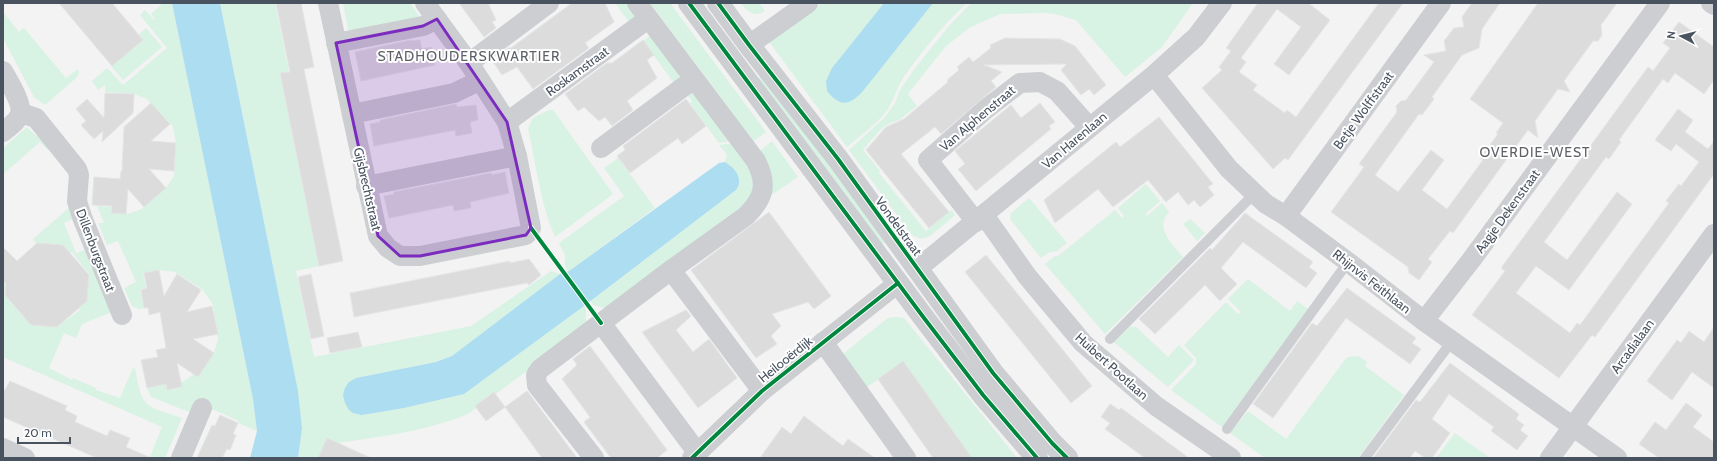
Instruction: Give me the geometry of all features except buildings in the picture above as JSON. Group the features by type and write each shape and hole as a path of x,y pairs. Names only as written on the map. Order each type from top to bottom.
{"street":[{"name":"Gijsbrechtstraat","path":"328,3 366,186 378,236 388,248 400,256 420,256 526,235 531,228 517,156"},
{"path":"469,63 549,3"},
{"path":"594,458 537,385 536,374 540,369 671,270 746,216 756,206 762,190 763,175 756,161 637,3"},
{"path":"689,3 983,395 1037,458"},
{"name":"Vondelstraat","path":"718,3 838,159 993,373 1052,443 1067,458"},
{"path":"731,60 749,45 808,3"},
{"name":"Van Harenlaan","path":"917,269 980,219 1089,127 1154,75 1196,37 1222,3"},
{"name":"Betje Wolffstraat","path":"1286,216 1441,3"},
{"name":"Aagje Dekenstraat","path":"1424,322 1660,3"},
{"path":"336,43 423,26 429,7"},
{"path":"366,186 517,156 507,122 479,81 469,63 429,7"},
{"name":"Roskamstraat","path":"507,122 648,19"},
{"path":"3,71 20,104 20,113 15,122 3,132"},
{"name":"Rhijnvis Feithlaan","path":"1154,75 1229,169 1266,204 1286,216 1348,262 1424,322 1617,458"},
{"path":"601,148 694,80"},
{"path":"352,114 454,93 479,81"},
{"name":"Van Alphenstraat","path":"980,219 928,160 986,109 1020,83 1040,82 1056,91 1089,127"},
{"name":"Dillenburgstraat","path":"20,113 36,118 77,169 79,175 77,201 122,315"},
{"name":"Huibert Pootlaan","path":"980,219 1083,343 1156,406 1230,458"},
{"name":"Arcadialaan","path":"1550,458 1714,234"},
{"path":"898,283 917,269"},
{"name":"Heilooërdijk","path":"671,270 762,391"},
{"name":"Heilooërdijk","path":"601,323 695,455 762,391 898,283"},
{"path":"823,342 906,458"},
{"path":"181,458 202,408"},
{"path":"3,448 25,458"}],"lane":[{"path":"1110,339 1255,193"},
{"path":"1227,429 1348,262"},
{"path":"1364,458 1452,341"}],"highlighted area":[{"path":"437,19 507,122 531,228 526,235 420,256 400,256 378,236 336,43 423,26"}],"green space":[{"path":"160,3 172,3 253,399 257,431 238,423 239,421 198,403 194,414 151,397 147,388 166,384 167,390 182,388 181,383 194,374 198,377 214,353 218,339 213,305 202,289 175,272 159,270 143,273 146,288 140,290 144,308 139,309 132,306 124,288 136,282 118,241 107,245 98,223 104,223 97,206 111,207 111,213 127,214 140,210 166,188 174,176 176,143 173,127 147,99 134,94 105,92 105,85 98,90 92,81 107,68 123,85 167,48 140,15 145,10 154,20 155,19 151,14 161,5"},
{"path":"220,3 275,3 289,72 280,74 319,266 296,271 314,357 471,326 551,271 560,274 452,356 436,362 356,378 349,382 362,415 404,408 464,394 584,306 586,310 586,328 468,414 417,430 330,444 319,458 298,458 302,428 298,391"},
{"path":"343,3 410,3 419,16 418,20 349,34"},
{"path":"615,3 630,3 634,14 631,25"},
{"path":"650,3 670,3 766,132 750,144 731,111"},
{"path":"741,3 759,3 765,11 757,14 751,13"},
{"path":"822,3 884,3 832,68 863,91 933,3 967,3 958,11 917,58 903,78 888,109 879,120 847,147 770,43 771,38"},
{"path":"971,3 1193,3 1162,47 1125,77 1076,20 1055,14 1000,14 969,28 945,47 908,94 917,106 899,120 888,124 880,130 863,150 880,171 879,173 926,231 951,210 955,215 930,236 918,238 911,234 849,150 885,117 895,103 901,88 916,67 949,26"},
{"path":"3,12 19,32 24,28 66,78 78,69 79,73 77,77 45,105 34,97 3,38"},
{"path":"146,28 162,47 123,80 111,66 143,40 139,34"},
{"path":"652,34 683,74 679,76 684,82 677,87 643,41"},
{"path":"765,73 888,240 876,249 753,82"},
{"path":"693,86 730,141 719,143 690,103 692,101 685,92"},
{"path":"549,110 553,110 613,194 555,237 542,197 528,128 533,118"},
{"path":"26,128 36,136 39,134 50,150 48,150 40,142 3,174 3,148"},
{"path":"772,141 798,177 770,196 757,153"},
{"path":"734,143 749,163 757,196 611,310 593,305 591,301 736,190 730,165 725,162 727,154 719,145"},
{"path":"618,158 655,208 569,271 565,267 565,255 559,243 624,196 604,168"},
{"path":"1146,184 1160,201 1145,214 1147,216 1162,203 1169,212 1163,224 1166,236 1183,257 1105,334 1045,264 1055,256 1058,256 1115,210 1122,218 1124,216 1118,208"},
{"path":"1029,198 1067,243 1057,251 1050,252 1041,258 1010,219 1011,213"},
{"path":"70,207 75,218 64,223 76,253 87,249 112,312 82,324 76,338 64,333 49,368 72,380 73,378 96,388 96,390 120,398 133,368 135,369 140,392 147,404 160,411 182,418 165,458 150,457 162,427 3,357 3,282 6,283 5,295 31,325 57,327 80,310 79,308 87,301 89,274 72,252 70,253 63,245 36,243 33,239"},
{"path":"1190,219 1205,233 1197,241 1183,224"},
{"path":"1248,279 1290,311 1297,301 1308,309 1222,427 1171,390 1196,364 1196,358 1184,345 1226,302 1238,314 1241,312 1228,299"},
{"path":"888,318 904,318 1017,458 971,458 903,362 867,387 843,354"},
{"path":"1131,326 1133,328 1135,326 1168,357 1179,345 1194,360 1168,387 1114,342"},
{"path":"1358,356 1367,362 1365,366 1404,395 1358,458 1265,458 1230,433 1248,411 1286,439 1347,357"},
{"path":"1455,433 1490,458 1436,458"}],"water":[{"path":"172,3 220,3 298,391 302,428 298,458 250,458 257,431 253,399"},
{"path":"884,3 933,3 863,91 849,102 840,102 827,91 826,81 832,68"},
{"path":"725,162 732,167 739,178 736,190 584,306 464,394 404,408 362,415 353,413 349,410 343,395 349,382 356,378 436,362 452,356 560,274 569,271 719,163"}],"cycle path":[{"path":"689,3 924,318 983,395 1037,458"},
{"path":"718,3 838,159 993,373 1052,443 1067,458"},
{"path":"531,228 601,323"},
{"path":"692,458 762,391 898,283"}],"district":[{"name":"STADHOUDERSKWARTIER","path":"469,56"},
{"name":"OVERDIE-WEST","path":"1535,152"}]}
